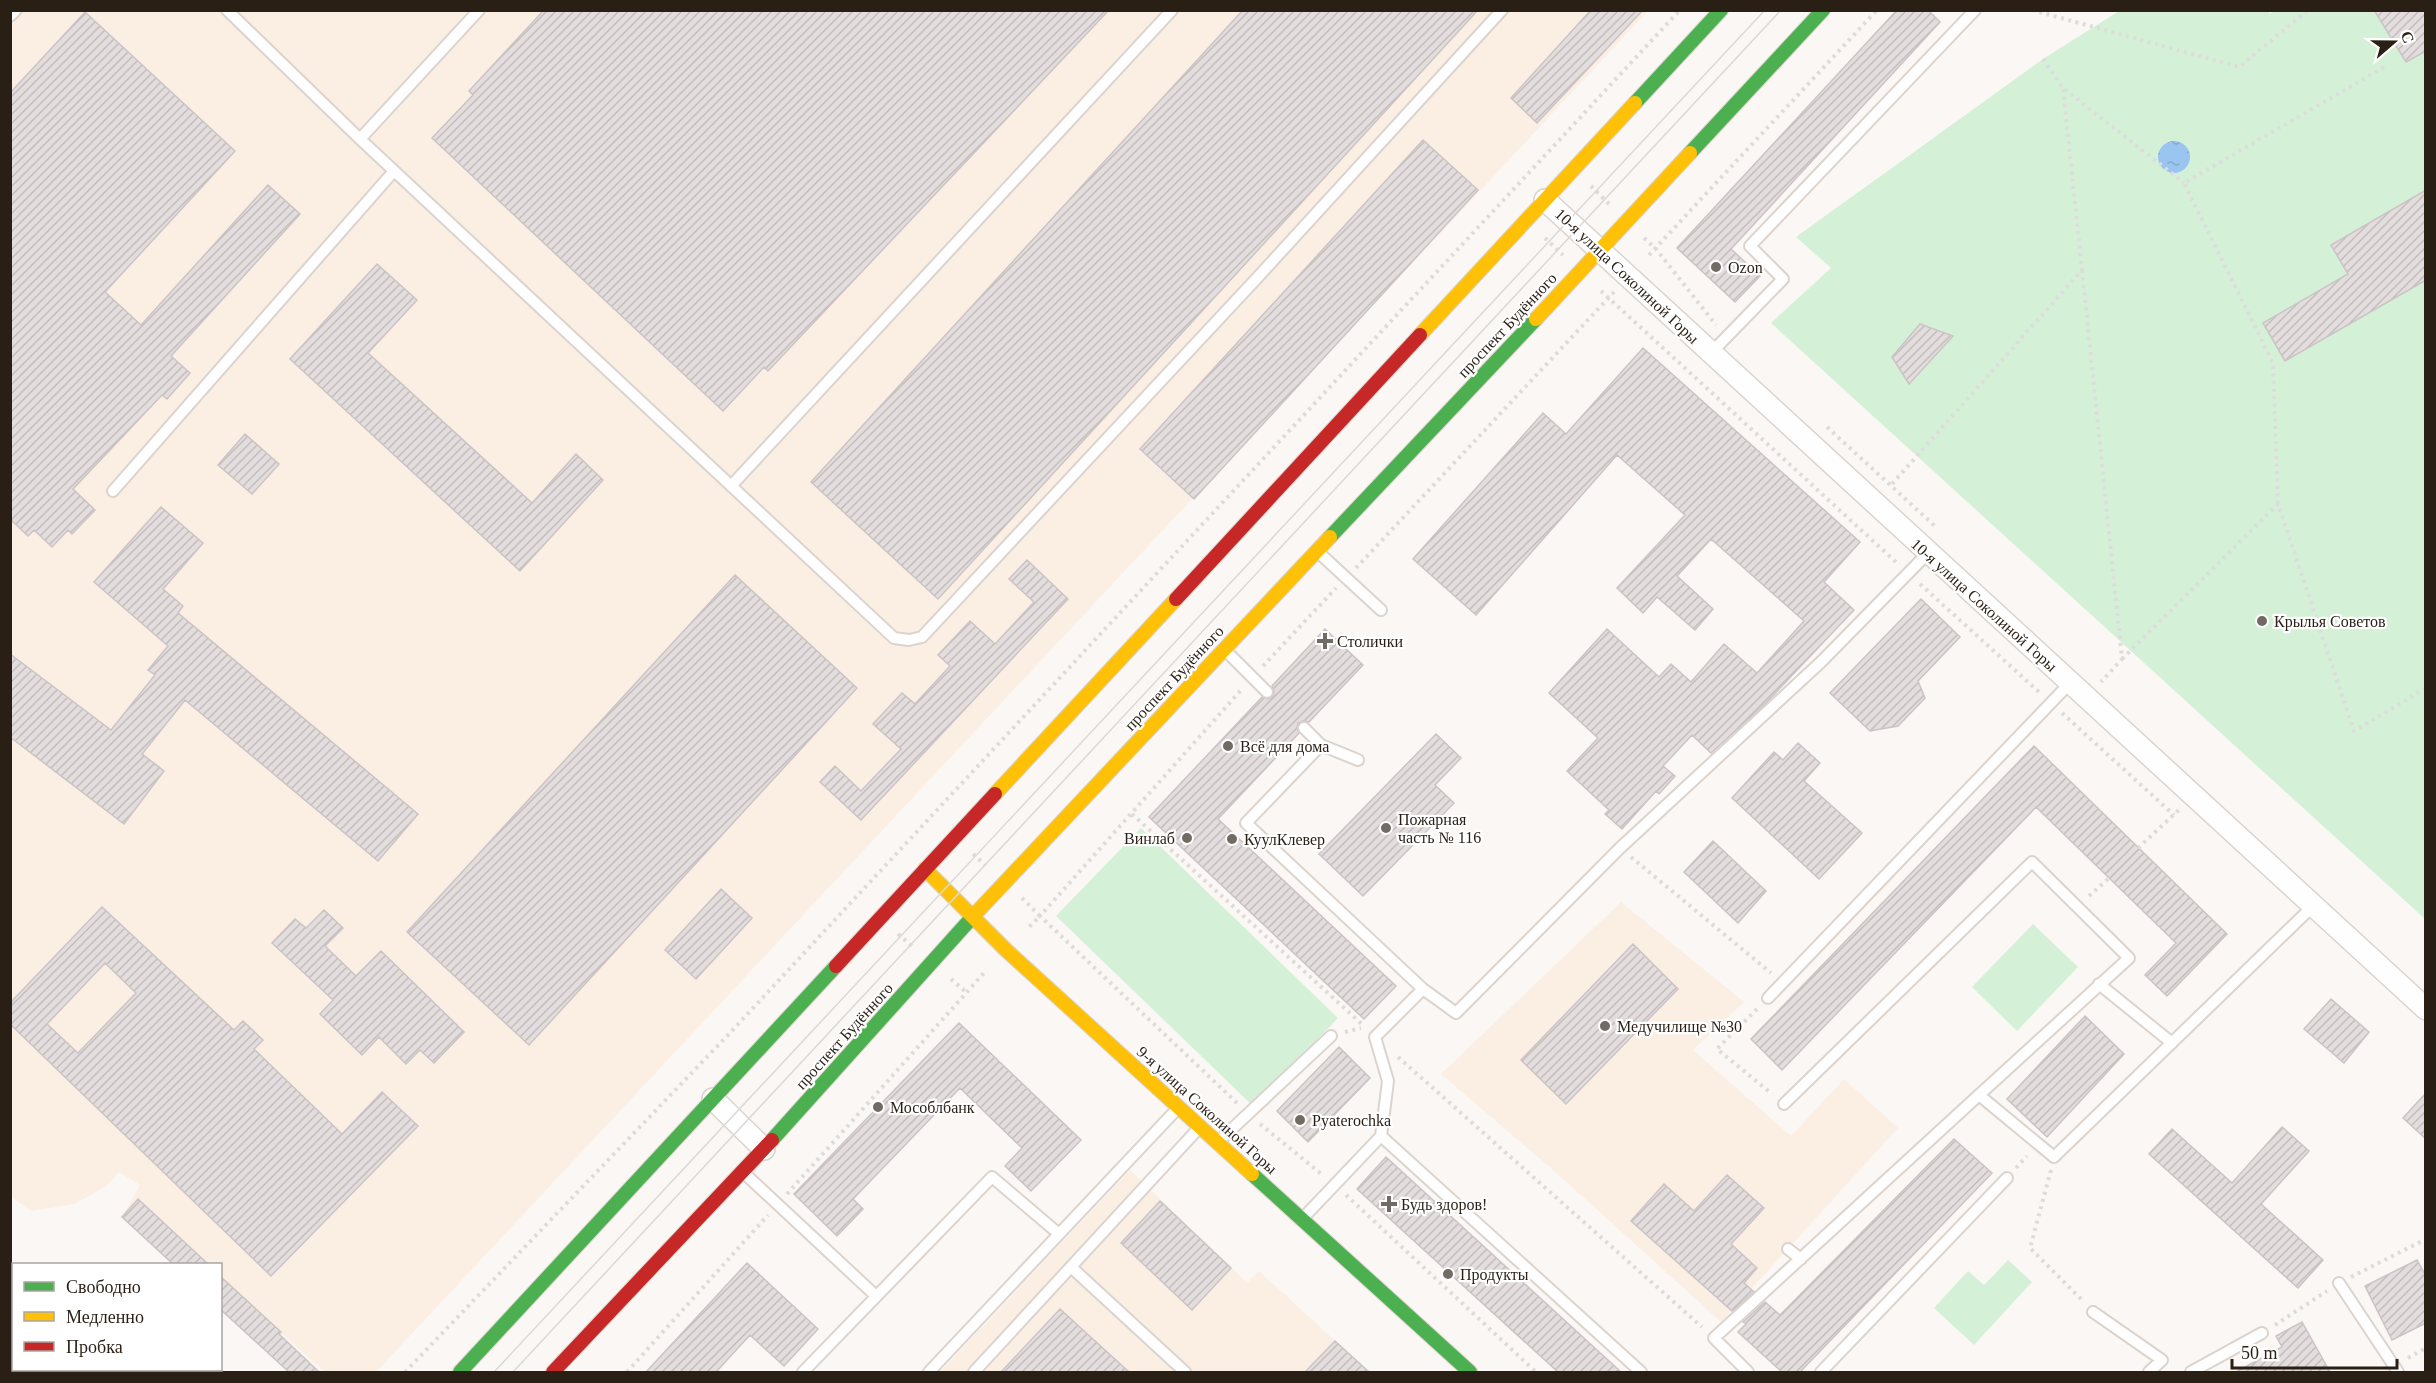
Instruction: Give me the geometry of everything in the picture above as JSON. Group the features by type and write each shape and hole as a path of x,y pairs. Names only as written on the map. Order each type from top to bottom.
{"main road":[{"path":"460,1372 1721,10"},
{"name":"проспект Будённого","path":"553,1372 764,1149 973,916 1600,251 1822,10"},
{"name":"9-я улица Соколиной Горы","path":"925,869 1006,950 1470,1372"}],"street":[{"name":"10-я улица Соколиной Горы","path":"1545,200 1710,354 2426,1009"},
{"path":"713,1099 764,1149"}],"lane":[{"path":"10,16 16,10"},
{"path":"228,10 360,139 894,638 909,640 922,637 1257,278 1502,10"},
{"path":"360,139 479,10"},
{"path":"731,486 1172,10"},
{"path":"1710,354 1783,279 1750,246 1975,10"},
{"path":"113,490 394,171"},
{"path":"1317,550 1381,610"},
{"path":"1321,745 1246,823 1423,989 1456,1014 1620,848 1928,553"},
{"path":"1224,649 1267,692"},
{"path":"1768,998 2070,683"},
{"path":"1304,728 1321,745 1358,760"},
{"path":"1748,1372 1714,1338 2129,958 2032,862 1784,1104"},
{"path":"1979,1095 2054,1157 2313,906"},
{"path":"2098,984 2172,1043"},
{"path":"1302,1219 1381,1136 1388,1081 1375,1036 1423,989"},
{"path":"1218,1142 1331,1036"},
{"path":"929,1372 1179,1107"},
{"path":"974,1372 1201,1127"},
{"path":"1381,1136 1641,1372"},
{"path":"743,1171 876,1296"},
{"path":"803,1372 992,1177 1059,1234"},
{"path":"1821,1372 2007,1178"},
{"path":"1788,1248 1801,1259"},
{"path":"1071,1267 1185,1372"},
{"path":"2339,1283 2398,1372"},
{"path":"2093,1312 2162,1360 2149,1372"},
{"path":"2191,1372 2262,1333"}],"path":[{"path":"405,1372 728,1035 1680,10"},
{"path":"1649,255 1877,10"},
{"path":"2032,10 2239,67 2308,10"},
{"path":"2043,59 2063,88 2184,183 2272,363 2278,504 2354,731 2426,688"},
{"path":"2184,183 2388,66"},
{"path":"2063,88 2122,659"},
{"path":"1588,184 1613,208"},
{"path":"1542,235 1570,261"},
{"path":"1644,237 1725,337"},
{"path":"1892,484 2082,270"},
{"path":"1601,291 2174,815"},
{"path":"1029,927 1253,677 1614,292"},
{"path":"2100,683 2278,504"},
{"path":"2138,848 2194,796"},
{"path":"1132,814 1375,1036 1714,1338"},
{"path":"1620,848 1783,983"},
{"path":"969,850 990,869"},
{"path":"2078,907 2109,878"},
{"path":"1019,896 1248,1114 1335,1185 1536,1372"},
{"path":"1233,905 1238,901"},
{"path":"894,931 918,951"},
{"path":"627,1372 984,973"},
{"path":"949,978 966,992"},
{"path":"1768,998 1717,1049 1784,1104"},
{"path":"2007,1178 2038,1144"},
{"path":"2054,1157 2030,1248 2093,1312"},
{"path":"2262,1333 2339,1283 2426,1239"}],"shaded area":[{"path":"10,11 1648,11 376,1372 325,1372 281,1333 265,1350 222,1310 222,1263 172,1263 122,1217 140,1185 119,1172 106,1186 75,1204 31,1211 11,1197"},
{"path":"1621,902 1744,1002 1693,1050 1791,1136 1844,1079 1898,1128 1721,1322 1561,1177 1441,1074"},
{"path":"1130,1170 1247,1283 1259,1271 1369,1372 940,1372"}],"green space":[{"name":"Крылья Советов","path":"2268,10 2270,14 2274,10 2425,11 2425,919 1771,323 1831,268 1796,237 2043,59 2119,11"},
{"path":"1141,828 1338,1018 1253,1106 1056,916"},
{"path":"2033,924 2078,967 2017,1031 1972,987"},
{"path":"2008,1260 2032,1282 1974,1345 1934,1308 1968,1271 1984,1285"}],"water":[{"path":"2174,141 2185,146 2190,157 2185,168 2174,173 2163,168 2158,157 2163,146"}],"building":[{"path":"544,10 1109,10 768,371 764,367 723,411 432,138 473,95 469,91"},
{"path":"1243,10 1478,10 938,599 811,482"},
{"path":"1591,10 1643,10 1537,123 1511,98"},
{"path":"1897,10 1928,10 1940,22 1731,249 1760,276 1735,302 1677,248"},
{"path":"2374,10 2426,10 2426,51 2406,62"},
{"path":"85,12 235,151 105,292 141,325 268,185 300,214 171,356 190,373 167,399 162,395 73,489 95,510 72,534 68,530 52,547 34,530 28,536 10,519 10,93"},
{"path":"1423,140 1478,190 1194,499 1140,449"},
{"path":"2426,190 2426,280 2285,361 2263,323 2348,274 2331,245"},
{"path":"377,264 417,300 368,353 532,503 576,454 603,480 520,571 290,359"},
{"path":"1920,324 1953,336 1909,384 1892,357"},
{"path":"1643,348 1860,542 1824,582 1854,610 1765,704 1711,753 1692,735 1663,766 1675,776 1659,794 1656,791 1622,829 1605,814 1609,810 1567,771 1598,738 1549,693 1607,629 1659,677 1671,664 1691,682 1724,644 1757,673 1804,621 1711,539 1677,576 1713,609 1695,630 1657,597 1643,613 1617,588 1685,515 1617,455 1476,615 1413,559 1543,413 1566,434"},
{"path":"245,434 279,464 252,494 218,465"},
{"path":"161,507 203,543 163,589 183,606 178,613 418,814 378,861 185,700 142,754 164,771 124,824 10,737 10,654 111,730 155,675 148,670 168,646 94,582"},
{"path":"1027,560 1068,599 861,820 820,782 835,766 861,791 901,749 873,724 902,693 915,704 950,666 938,655 970,621 995,644 1034,602 1009,579"},
{"path":"735,575 857,688 529,1045 407,932"},
{"path":"1921,599 1960,637 1918,681 1925,698 1898,726 1870,731 1830,693"},
{"path":"1325,629 1363,665 1309,722 1298,723 1299,733 1218,819 1396,986 1364,1019 1149,817 1262,697 1268,699 1273,697 1272,686"},
{"name":"Пожарная часть № 116","path":"1436,734 1461,758 1435,785 1454,803 1363,896 1319,854"},
{"path":"1798,743 1820,763 1804,781 1862,833 1819,879 1732,798 1774,752 1783,760"},
{"path":"2034,746 2227,934 2167,996 2145,975 2176,943 2036,807 1782,1070 1751,1039"},
{"path":"1713,841 1766,891 1738,923 1684,872"},
{"path":"721,889 752,918 696,979 665,950"},
{"path":"102,907 234,1030 243,1021 263,1040 254,1049 342,1134 382,1092 418,1126 271,1276 10,1024 10,1003","holes":["105,963 136,993 78,1053 47,1024"]},
{"path":"324,910 343,928 325,946 356,976 381,951 464,1032 434,1063 420,1050 406,1064 379,1037 362,1055 320,1014 333,1000 272,943 295,919 306,928"},
{"path":"1633,944 1678,989 1566,1104 1521,1060"},
{"path":"2331,999 2369,1032 2344,1063 2304,1029"},
{"path":"2085,1016 2124,1054 2047,1137 2007,1099"},
{"path":"959,1023 1081,1140 1031,1191 1005,1166 1022,1148 960,1088 853,1199 863,1209 837,1236 794,1194"},
{"path":"1339,1047 1370,1078 1308,1142 1277,1111"},
{"path":"2426,1093 2426,1139 2403,1118"},
{"path":"2282,1127 2309,1151 2261,1204 2323,1260 2298,1288 2149,1154 2172,1129 2232,1183"},
{"path":"1954,1139 1992,1173 1800,1372 1782,1372 1738,1332 1746,1324 1743,1322 1765,1302 1780,1315"},
{"path":"1386,1157 1621,1372 1558,1372 1357,1189"},
{"path":"1727,1175 1764,1208 1731,1244 1757,1268 1744,1283 1754,1292 1732,1311 1631,1221 1664,1184 1694,1211"},
{"path":"138,1199 207,1263 172,1263 122,1217"},
{"path":"1160,1201 1231,1268 1192,1310 1121,1243"},
{"path":"2417,1260 2426,1276 2426,1323 2392,1340 2365,1286"},
{"path":"747,1263 818,1329 784,1366 750,1335 716,1372 646,1372"},
{"path":"222,1278 281,1332 279,1334 319,1372 289,1372 222,1311"},
{"path":"1060,1309 1129,1372 1001,1372"},
{"path":"2302,1322 2330,1372 2236,1372 2282,1347 2276,1336"},
{"path":"1335,1341 1369,1372 1305,1372"}],"tram line":[{"path":"494,1372 1765,10"},
{"path":"513,1372 1781,10"}],"traffic: fast":[{"path":"1635,103 1721,10"},
{"path":"1690,153 1823,10"},
{"path":"1330,537 1536,319"},
{"path":"772,1140 977,912"},
{"path":"460,1372 836,966"},
{"path":"1252,1174 1470,1372"}],"traffic: slow":[{"path":"1420,335 1635,103"},
{"path":"1536,319 1690,153"},
{"path":"977,912 1330,537"},
{"path":"995,794 1176,599"},
{"path":"925,869 1006,950 1252,1174"}],"traffic: jam":[{"path":"1176,599 1420,335"},
{"path":"836,966 995,794"},
{"path":"553,1372 772,1140"}],"place":[{"name":"Ozon","path":"1716,267"},
{"name":"Крылья Советов","path":"2262,621"},
{"name":"Столички","path":"1325,641"},
{"name":"Всё для дома","path":"1228,746"},
{"name":"Пожарная часть № 116","path":"1386,828"},
{"name":"Винлаб","path":"1187,838"},
{"name":"КуулКлевер","path":"1232,839"},
{"name":"Медучилище №30","path":"1605,1026"},
{"name":"Мособлбанк","path":"878,1107"},
{"name":"Pyaterochka","path":"1300,1120"},
{"name":"Будь здоров!","path":"1389,1204"},
{"name":"Продукты","path":"1448,1274"}]}
